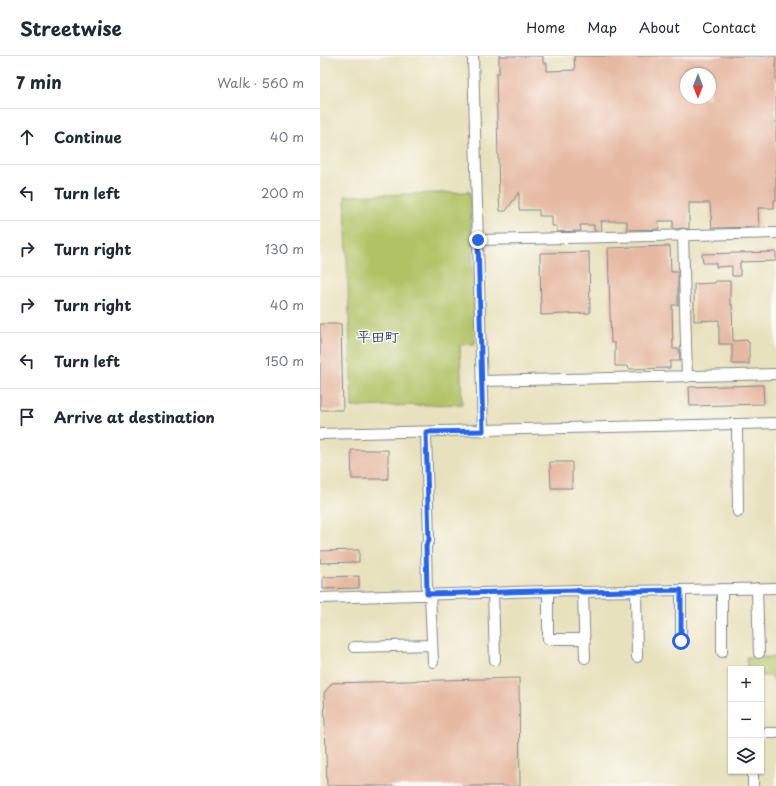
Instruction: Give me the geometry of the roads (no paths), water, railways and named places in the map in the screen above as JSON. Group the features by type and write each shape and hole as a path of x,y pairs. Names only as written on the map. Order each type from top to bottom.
{"street":[{"path":"473,56 483,431"},
{"path":"478,240 776,233"},
{"path":"683,234 687,377"},
{"path":"482,381 776,374"},
{"path":"320,434 776,423"},
{"path":"737,424 738,512"},
{"path":"426,432 429,541 426,545 433,662"},
{"path":"757,588 759,653"},
{"path":"320,598 576,590 583,592 776,588"},
{"path":"722,589 722,652"},
{"path":"681,590 681,641"},
{"path":"548,591 548,639 585,639"},
{"path":"636,591 637,657"},
{"path":"583,592 585,658"},
{"path":"493,593 495,660"},
{"path":"354,647 432,645"},
{"path":"764,733 776,733"},
{"path":"753,774 753,786"}],"district":[{"name":"平田町","path":"378,336"}]}
